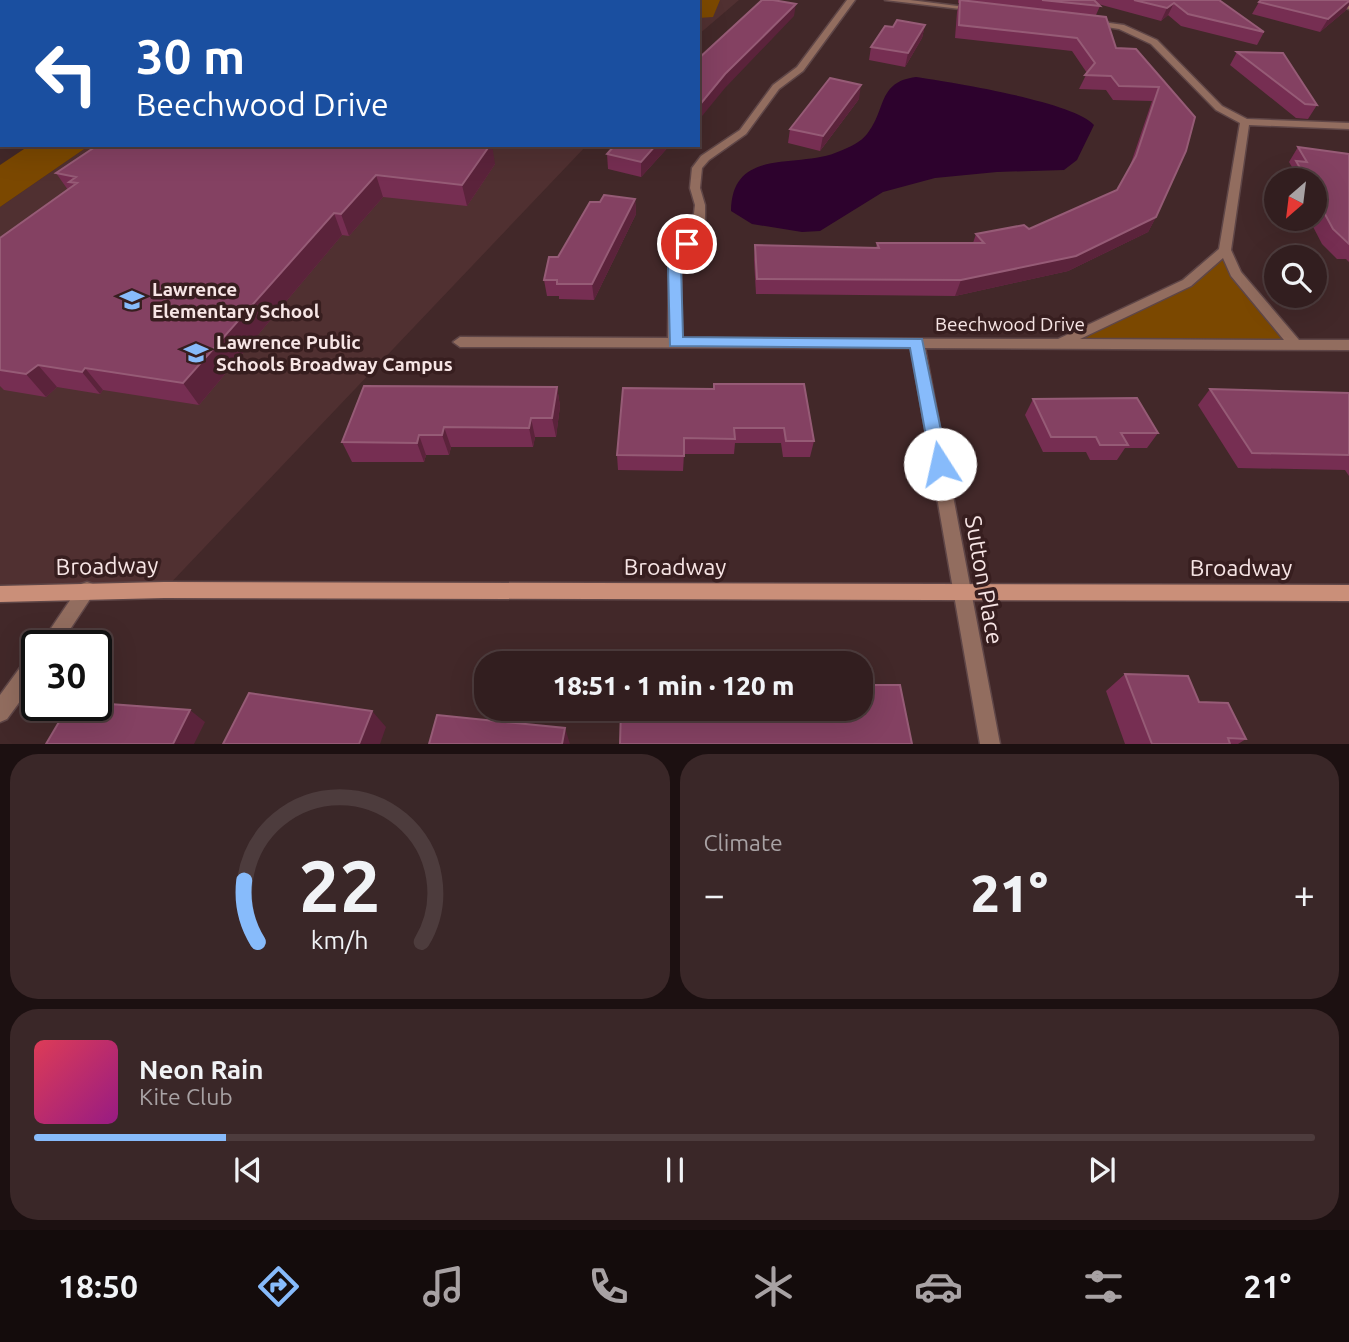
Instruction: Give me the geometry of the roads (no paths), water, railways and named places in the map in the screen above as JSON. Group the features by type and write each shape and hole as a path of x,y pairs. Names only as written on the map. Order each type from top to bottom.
{"main road":[{"name":"Broadway","path":"0,594 87,590 1349,593"}],"street":[{"path":"675,343 675,266 699,222 700,205 695,188 697,168 705,158 743,132 776,87 800,69 851,0"},
{"path":"889,0 984,10"},
{"path":"1321,0 1349,7"},
{"path":"1078,20 1121,27 1147,38 1224,112 1245,122 1349,126"},
{"path":"1245,122 1235,170 1225,250 1235,274 1296,345"},
{"path":"1059,344 1187,283 1225,250"},
{"name":"Beechwood Drive","path":"460,342 1349,345"},
{"name":"Sutton Place","path":"917,343 990,744"},
{"path":"59,630 87,590"},
{"path":"0,712 21,683"}],"place":[{"name":"Lawrence Elementary School","path":"132,300"},
{"name":"Lawrence Public Schools Broadway Campus","path":"196,353"}]}
